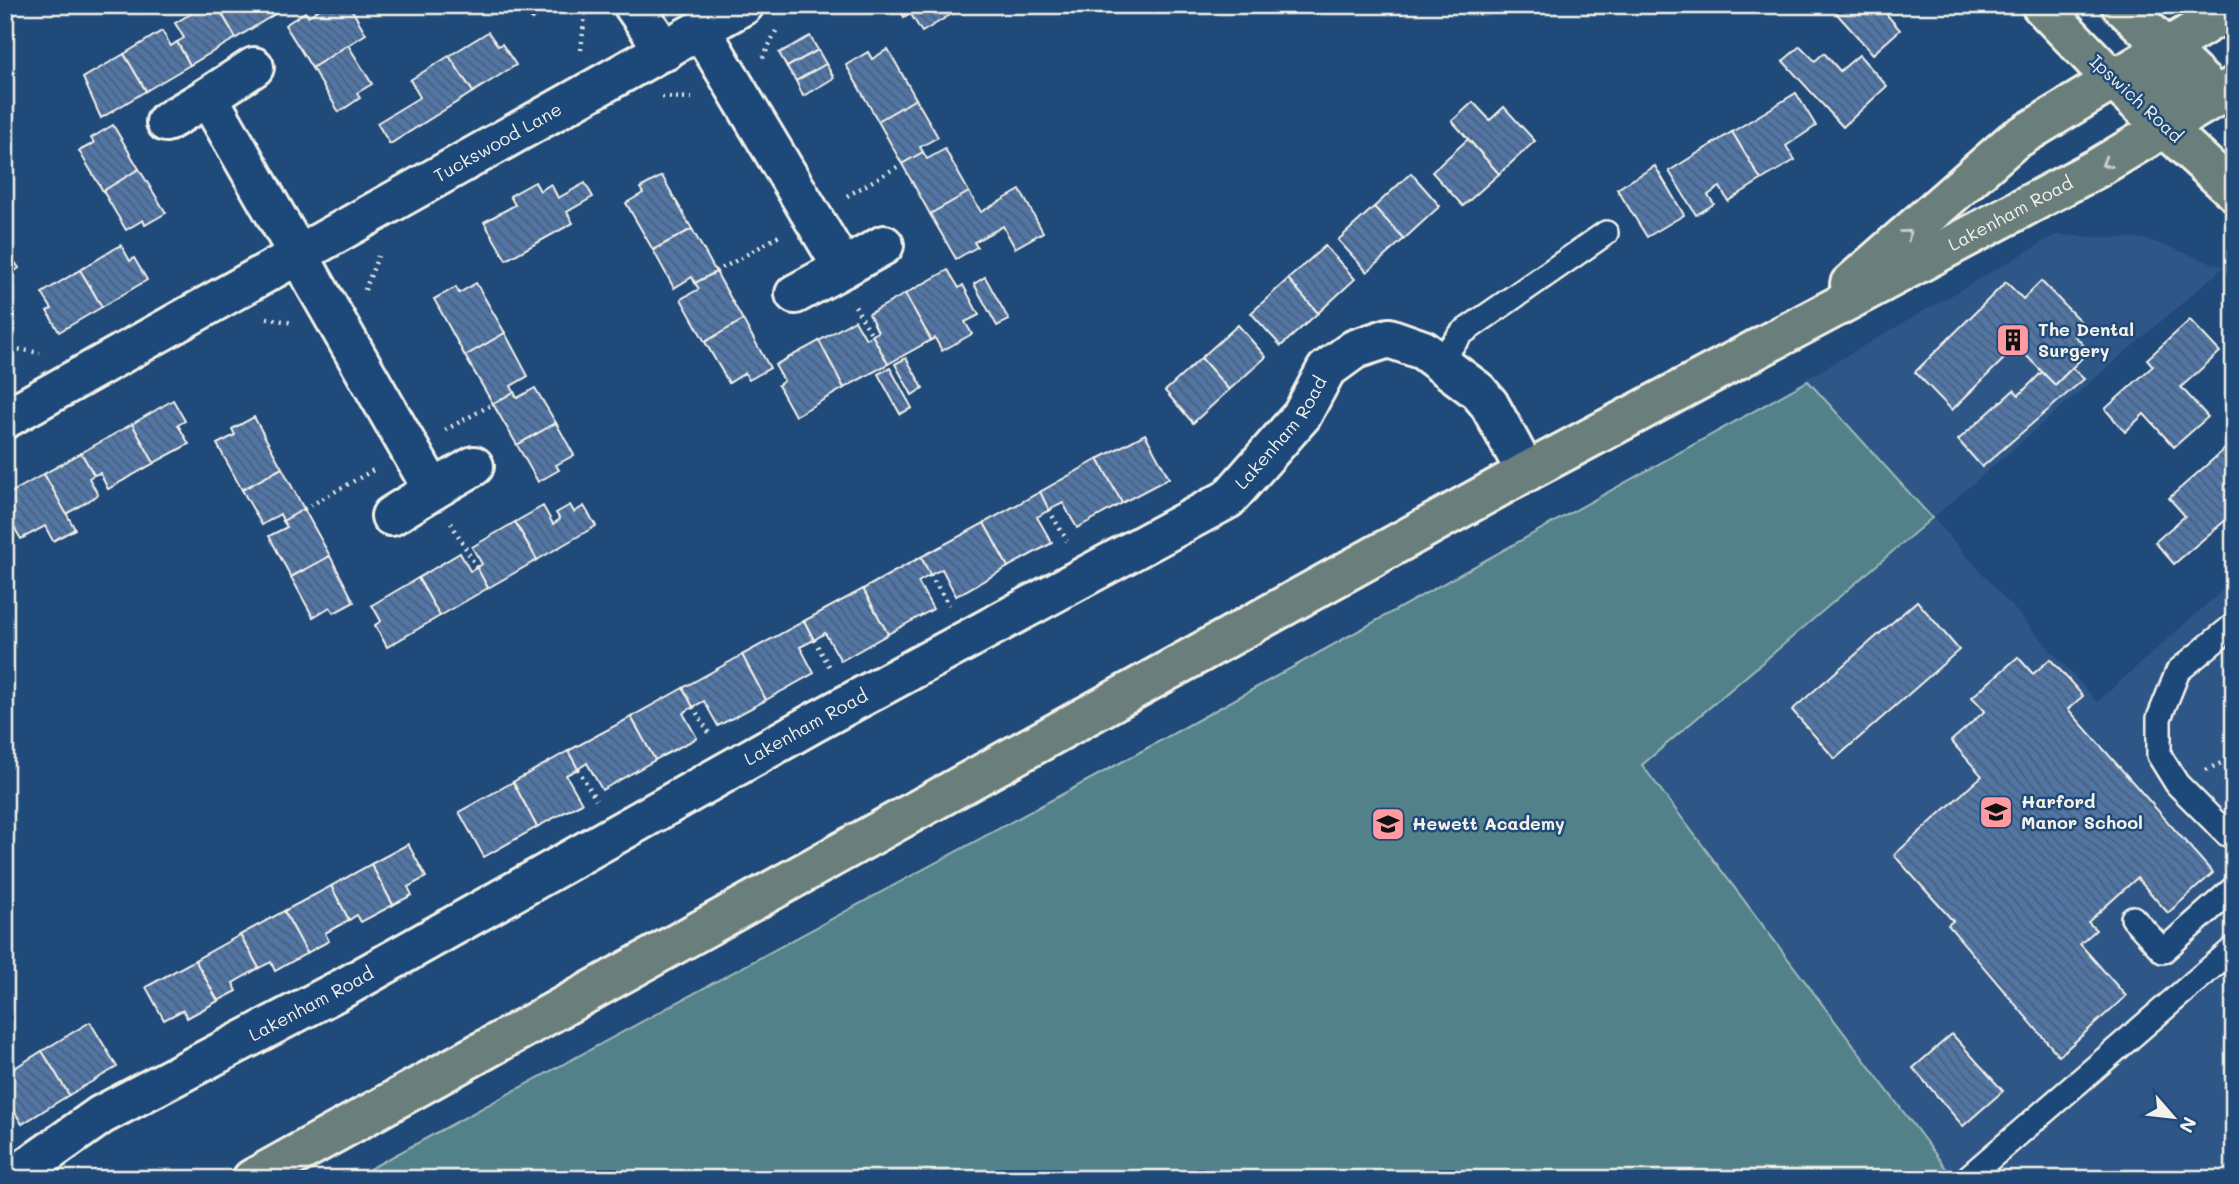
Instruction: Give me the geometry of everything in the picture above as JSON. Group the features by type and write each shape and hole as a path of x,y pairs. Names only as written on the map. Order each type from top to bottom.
{"main road":[{"name":"Ipswich Road","path":"2040,5 2113,80 2234,191"},
{"path":"2121,5 2165,47 2228,98"},
{"name":"Lakenham Road","path":"1801,327 2013,141 2234,7"},
{"path":"2113,80 2228,98"},
{"name":"Lakenham Road","path":"252,1179 1526,472 2099,167 2165,127 2228,98"}],"street":[{"path":"634,5 665,51"},
{"name":"Tuckswood Lane","path":"5,419 744,5"},
{"path":"701,30 843,268"},
{"path":"166,122 254,67"},
{"path":"208,96 433,490"},
{"path":"795,294 884,245"},
{"name":"Lakenham Road","path":"11,1179 101,1115 345,987 815,722 1228,499 1302,415 1326,370 1355,349 1389,338 1423,350 1478,391 1489,404 1526,472"},
{"path":"391,516 474,466"}],"lane":[{"path":"1437,362 1462,333 1606,233"},
{"path":"2234,625 2178,671 2159,718 2159,755 2177,784 2227,834 2234,837"},
{"path":"2133,918 2163,951 2234,888"},
{"path":"1966,1179 2234,948"}],"path":[{"path":"433,490 477,568"}],"shaded area":[{"name":"Hewett Academy","path":"2055,235 2146,239 2224,267 1933,518 2097,702 2234,580 2234,1179 351,1179 1521,544"}],"green space":[{"name":"Hewett Academy","path":"1808,381 1932,518 1642,765 1954,1179 351,1179 1131,757"}],"building":[{"path":"206,5 217,5 236,38 190,65 177,42 184,38 175,23"},
{"path":"217,5 277,5 280,11 236,38"},
{"path":"326,5 349,5 366,34 312,68 285,25 305,12 308,16"},
{"path":"521,5 552,5 532,20"},
{"path":"898,5 965,6 922,32 910,13 904,17"},
{"path":"1844,5 1899,5 1887,15 1900,30 1873,54 1836,13"},
{"path":"162,31 171,46 177,42 190,65 146,91 124,54"},
{"path":"488,32 498,46 502,44 516,65 473,92 449,56"},
{"path":"810,36 818,50 787,67 779,53"},
{"path":"348,45 372,84 357,93 360,98 339,112 312,68"},
{"path":"1800,46 1815,61 1824,53 1840,71 1859,55 1887,86 1843,127 1783,61"},
{"path":"888,49 916,99 878,121 846,65 868,52 872,59"},
{"path":"818,50 826,64 796,81 787,67"},
{"path":"124,54 146,91 101,118 83,78"},
{"path":"449,56 473,92 390,144 377,123 420,97 410,80"},
{"path":"826,64 834,78 803,96 796,81"},
{"path":"1796,93 1816,126 1786,146 1795,160 1761,180 1732,132"},
{"path":"916,99 938,137 920,147 923,152 902,164 878,121"},
{"path":"1473,102 1490,120 1504,107 1535,141 1499,174 1452,121"},
{"path":"113,125 139,169 103,191 79,151 94,143 91,138"},
{"path":"1732,132 1761,180 1728,201 1720,187 1708,195 1714,204 1696,215 1669,171"},
{"path":"1468,139 1499,174 1463,206 1432,172"},
{"path":"945,149 969,192 930,214 902,164 923,152 927,159"},
{"path":"1655,166 1684,215 1647,237 1617,189"},
{"path":"139,169 166,213 145,225 143,220 126,230 103,191"},
{"path":"1411,173 1440,206 1404,239 1374,207"},
{"path":"662,176 692,229 653,250 626,203 643,193 640,188"},
{"path":"535,182 540,191 551,184 558,198 585,183 593,197 567,212 573,223 506,260 484,222 515,205 510,196"},
{"path":"1020,190 1043,232 1015,248 1003,226 974,242 977,247 956,259 930,214 969,192 981,212"},
{"path":"1374,207 1404,239 1367,272 1338,240"},
{"path":"692,229 716,272 695,283 692,277 674,288 653,250"},
{"path":"121,245 130,261 134,258 147,280 102,307 80,270"},
{"path":"1325,246 1355,279 1318,313 1288,279"},
{"path":"5,248 19,268 5,278"},
{"path":"80,270 102,307 59,332 47,311 52,309 42,293"},
{"path":"948,270 959,288 963,285 979,315 965,322 972,334 942,351 935,338 931,340 905,294"},
{"path":"716,272 743,320 705,342 681,299 699,289 695,283"},
{"path":"985,277 1009,320 997,326 974,284"},
{"path":"1288,279 1318,313 1281,346 1251,313"},
{"name":"The Dental Surgery","path":"2041,281 2084,325 2074,335 2089,351 2055,385 2017,346 1952,410 1915,372 2006,282 2023,299"},
{"path":"476,283 505,333 465,356 434,299 456,287 459,293"},
{"path":"905,294 931,340 888,364 872,335 878,332 869,314"},
{"path":"743,320 770,368 749,380 745,373 729,383 705,342"},
{"path":"855,320 866,339 872,335 888,364 844,388 819,341"},
{"path":"2190,320 2220,352 2181,387 2208,417 2174,447 2144,414 2125,432 2105,409 2153,366 2147,359"},
{"path":"1238,325 1266,357 1229,390 1201,358"},
{"path":"505,333 528,376 511,386 514,392 493,404 465,356"},
{"path":"819,341 844,388 795,416 778,385 784,381 775,365"},
{"path":"906,358 923,388 912,395 895,364"},
{"path":"1201,358 1229,390 1193,423 1165,391"},
{"path":"890,368 912,408 900,414 878,374"},
{"path":"2072,368 2084,379 1982,467 1958,440 2014,390 2019,395 2042,372 2055,385"},
{"path":"535,388 556,423 517,445 493,404 514,392 517,398"},
{"path":"173,400 185,421 178,425 189,444 154,463 132,424"},
{"path":"254,417 282,468 242,490 217,444 235,435 232,429"},
{"path":"556,423 574,455 556,465 559,470 538,482 517,445"},
{"path":"132,424 154,463 108,489 100,473 94,475 81,453"},
{"path":"1145,434 1169,478 1122,503 1098,459"},
{"path":"2234,441 2234,513 2174,564 2155,542 2185,516 2169,498"},
{"path":"81,453 94,475 89,478 98,495 66,514 44,474"},
{"path":"1098,459 1122,503 1077,528 1063,503 1049,510 1040,492"},
{"path":"282,468 304,509 283,521 280,514 262,525 242,490"},
{"path":"44,474 75,529 53,541 45,526 21,539 11,522 5,524 5,496"},
{"path":"1040,492 1049,510 1037,517 1052,543 1008,567 984,523"},
{"path":"570,505 574,512 584,506 596,526 537,560 515,522 543,506 553,524 560,519 556,513"},
{"path":"304,509 330,556 291,577 269,536 287,527 283,521"},
{"path":"515,522 537,560 488,588 477,568 482,564 472,547"},
{"path":"984,523 1008,567 956,596 942,569 930,575 921,557"},
{"path":"460,553 470,571 477,568 488,588 440,616 418,578"},
{"path":"330,556 354,602 334,613 330,607 313,617 291,577"},
{"path":"921,557 930,575 918,582 933,609 888,634 863,589"},
{"path":"418,578 440,616 387,647 375,625 381,621 372,605"},
{"path":"863,589 888,634 841,661 825,633 814,640 804,621"},
{"path":"1917,601 1959,650 1835,759 1792,710"},
{"path":"804,621 814,640 800,647 814,673 766,700 742,655"},
{"path":"742,655 766,700 718,726 704,701 693,707 683,688"},
{"path":"2018,657 2033,674 2050,659 2083,696 2068,709 2213,873 2168,913 2137,878 2088,922 2096,930 2080,944 2126,996 2059,1056 1948,925 1953,921 1894,855 1982,776 1951,741 1985,711 1972,697"},
{"path":"683,688 693,707 683,713 697,738 655,760 631,717"},
{"path":"631,717 655,760 602,790 587,763 578,769 568,751"},
{"path":"568,751 578,769 566,775 582,803 537,827 513,782"},
{"path":"513,782 537,827 484,857 459,812"},
{"path":"408,844 426,877 408,887 412,895 393,905 371,864"},
{"path":"371,864 393,905 361,922 357,915 349,920 331,886"},
{"path":"331,886 349,920 325,933 329,941 307,953 284,911"},
{"path":"284,911 307,953 275,971 271,962 259,968 240,935"},
{"path":"240,935 259,968 233,983 237,991 218,1001 195,960"},
{"path":"195,960 218,1001 187,1018 183,1010 164,1020 146,987"},
{"path":"90,1022 117,1067 69,1095 42,1051"},
{"path":"1952,1034 2003,1091 1963,1126 1913,1068"},
{"path":"42,1051 69,1095 22,1124 5,1096 5,1074"}],"place":[{"name":"The Dental Surgery","path":"2013,340"},
{"name":"Harford Manor School","path":"1996,812"},
{"name":"Hewett Academy","path":"1388,824"}]}
